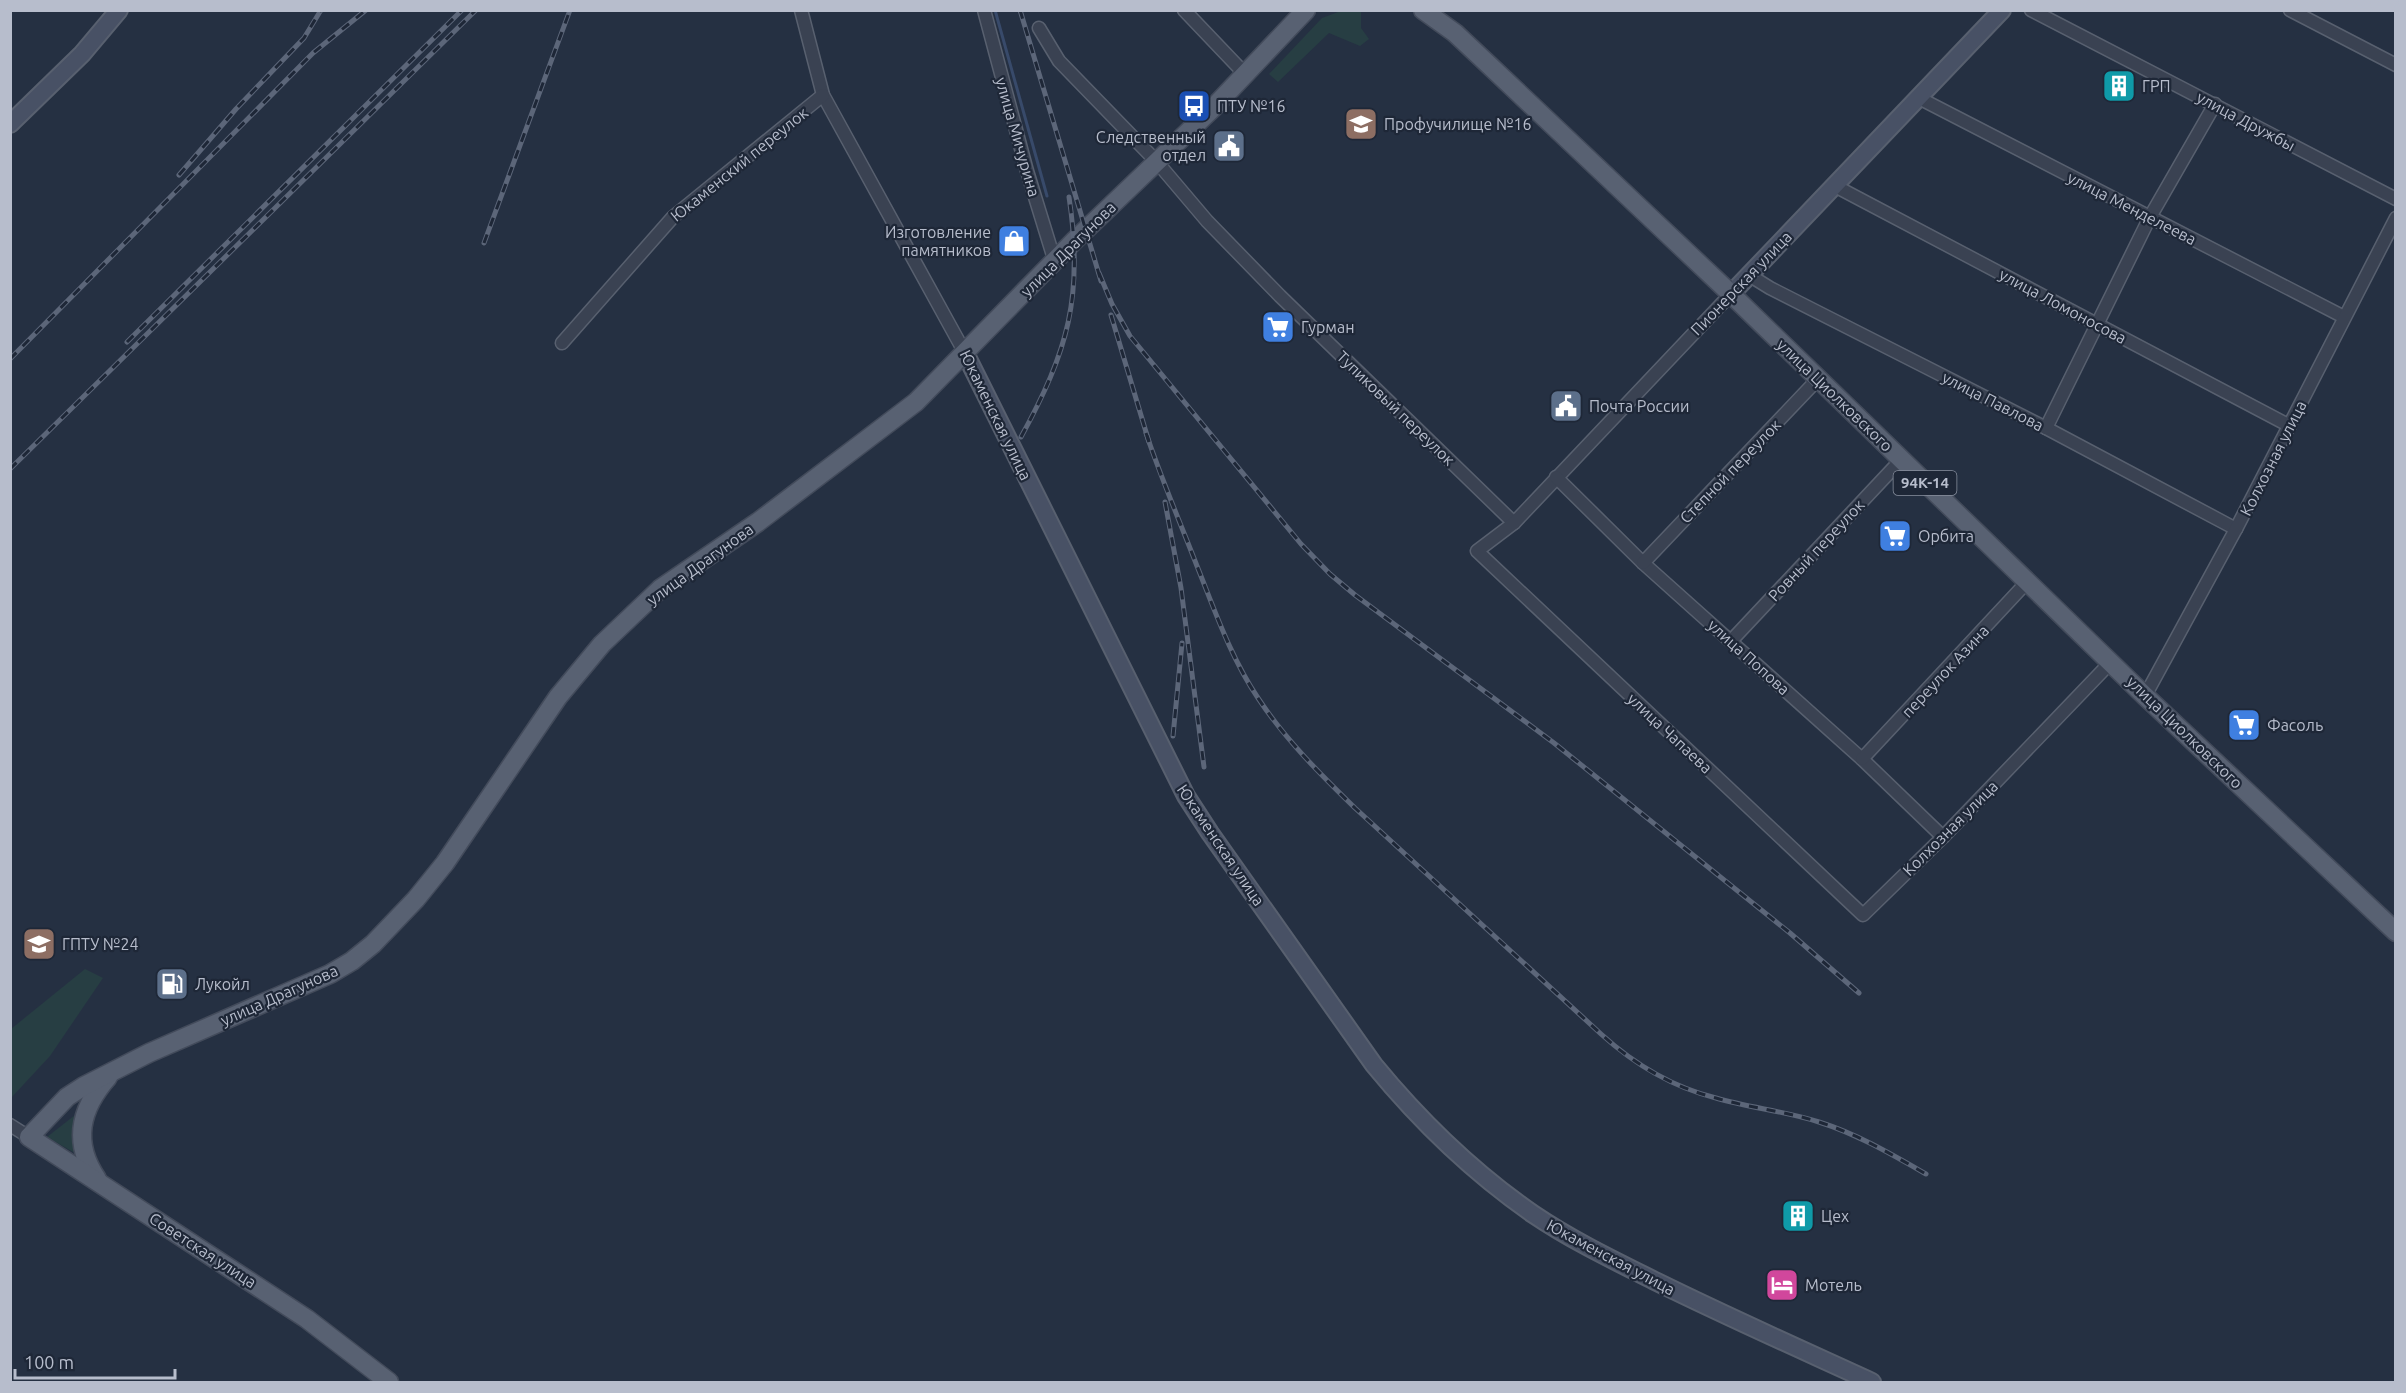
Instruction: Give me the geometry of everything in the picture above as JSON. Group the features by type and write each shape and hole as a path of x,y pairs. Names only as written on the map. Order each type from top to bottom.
{"main road":[{"name":"улица Драгунова","path":"1286,30 1299,10"},
{"name":"улица Драгунова","path":"29,1137 67,1097 113,1071 330,974 352,961 373,944 416,899 444,863 558,697 602,644 660,589 758,522 916,402 1074,241 1245,74 1306,10"},
{"name":"улица Циолковского","path":"1423,10 1455,33 1731,294 2145,696 2396,932"},
{"name":"улица Циолковского","path":"1442,10 1455,33"},
{"path":"100,1184 88,1165 83,1147 82,1128 88,1106 97,1089 113,1071"},
{"name":"Советская улица","path":"29,1137 307,1319 389,1383"}],"street":[{"name":"Юкаменская улица","path":"801,10 823,95 965,353 1197,815 1374,1065 1395,1090 1466,1161 1504,1193 1571,1238 1681,1294 1872,1383"},
{"name":"улица Мичурина","path":"984,10 1027,171 1055,262"},
{"path":"1184,10 1245,74"},
{"name":"Пионерская улица","path":"1477,551 1514,523 2002,10"},
{"name":"улица Дружбы","path":"2031,10 2396,199"},
{"path":"2290,10 2396,65"},
{"path":"10,124 82,54 118,12"},
{"name":"Тупиковый переулок","path":"1039,28 1059,61 1157,162 1207,221 1514,523"},
{"name":"Юкаменский переулок","path":"562,343 673,217 823,95"},
{"name":"улица Менделеева","path":"1919,98 2344,316"},
{"path":"2046,428 2150,217 2215,104"},
{"name":"улица Ломоносова","path":"1835,186 2290,426"},
{"name":"Колхозная улица","path":"2145,696 2236,529 2396,218"},
{"name":"улица Павлова","path":"1749,275 1770,288 2046,428 2236,529"},
{"name":"Степной переулок","path":"1642,562 1818,379"},
{"name":"Ровный переулок","path":"1731,641 1901,460"},
{"name":"улица Попова","path":"1556,477 1642,562 1862,759 1942,837"},
{"name":"улица Чапаева","path":"1477,551 1863,915"},
{"name":"переулок Азина","path":"1862,759 2027,582"},
{"name":"Колхозная улица","path":"1863,915 1942,837 2111,662"},
{"name":"Советская улица","path":"10,1125 29,1137"}],"green space":[{"path":"1341,11 1361,12 1361,28 1369,39 1360,46 1329,33 1278,82 1269,74 1322,18"},
{"path":"85,969 103,978 50,1056 11,1098 11,1029"},
{"path":"84,1108 80,1156 47,1137"}],"waterway":[{"path":"995,10 1047,196"}],"railway":[{"path":"179,175 236,109 304,38 321,10"},
{"path":"10,359 313,53 366,10"},
{"path":"127,342 462,10"},
{"path":"10,469 476,10"},
{"path":"484,243 570,10"},
{"path":"1020,10 1101,281"},
{"path":"1021,437 1050,377 1068,322 1073,294 1074,264 1069,197"},
{"path":"1099,273 1112,304 1130,336 1301,544 1330,574 1554,743 1790,933 1859,993"},
{"path":"1111,315 1149,442"},
{"path":"1146,433 1217,617 1248,683 1291,742 1355,808 1601,1034 1640,1065 1684,1088 1729,1101 1806,1118 1847,1132 1926,1174"},
{"path":"1165,502 1181,588 1204,767"},
{"path":"1173,736 1182,643"}],"place":[{"name":"ГРП","path":"2119,86"},
{"name":"ПТУ №16","path":"1194,106"},
{"name":"Профучилище №16","path":"1361,124"},
{"name":"Следственный отдел","path":"1229,146"},
{"name":"Изготовление памятников","path":"1014,241"},
{"name":"Гурман","path":"1278,327"},
{"name":"Почта России","path":"1566,406"},
{"name":"Орбита","path":"1895,536"},
{"name":"Фасоль","path":"2244,725"},
{"name":"ГПТУ №24","path":"39,944"},
{"name":"Лукойл","path":"172,984"},
{"name":"Цех","path":"1798,1216"},
{"name":"Мотель","path":"1782,1285"}]}
